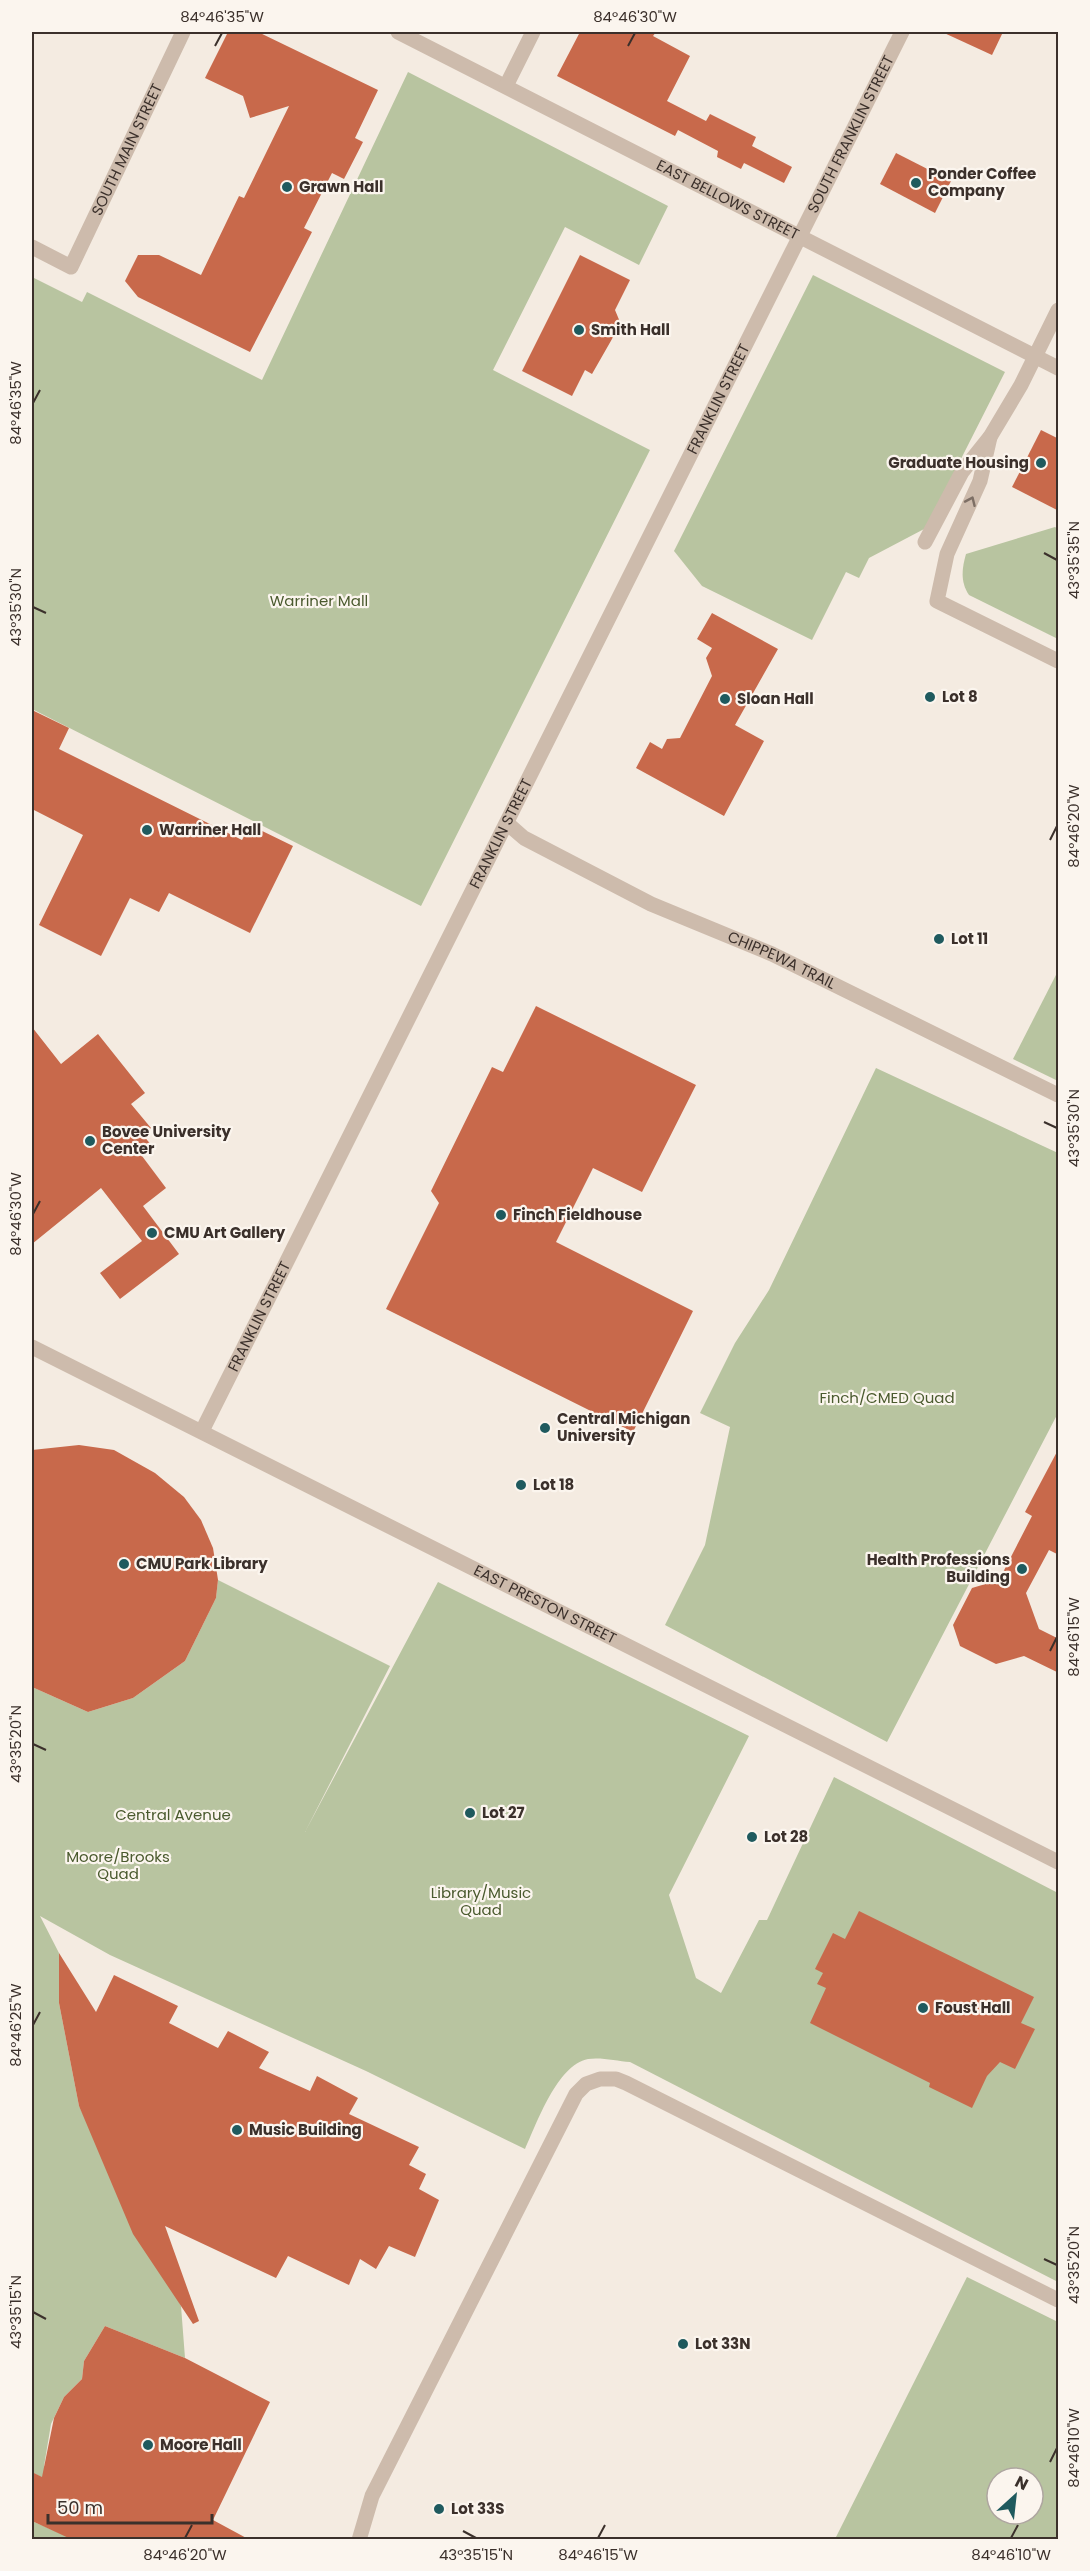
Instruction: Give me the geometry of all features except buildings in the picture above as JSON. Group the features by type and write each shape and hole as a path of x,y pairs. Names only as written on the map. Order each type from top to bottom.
{"street":[{"name":"SOUTH MAIN STREET","path":"32,248 70,267 183,32"},
{"name":"EAST BELLOWS STREET","path":"398,32 1059,368"},
{"path":"506,86 533,32"},
{"name":"SOUTH FRANKLIN STREET","path":"800,237 902,32"},
{"name":"FRANKLIN STREET","path":"202,1431 800,237"},
{"path":"925,542 962,472 990,437 1059,310"},
{"path":"990,437 980,481 947,554 937,601 1059,661"},
{"name":"CHIPPEWA TRAIL","path":"507,823 525,838 651,904 772,954 1059,1095"},
{"name":"EAST PRESTON STREET","path":"32,1347 1059,1862"},
{"path":"359,2540 372,2496 536,2170 576,2094 592,2080 608,2078 626,2083 1059,2300"}],"green space":[{"name":"Warriner Mall","path":"408,72 668,206 639,265 565,227 493,370 650,450 421,906 32,709 32,277 82,302 87,292 262,380"},
{"path":"813,275 1005,372 926,528 869,558 859,578 846,572 812,640 702,586 674,551"},
{"path":"1055,527 1058,529 1058,639 969,595 964,585 963,575 966,554"},
{"path":"1058,971 1058,1081 1013,1059"},
{"name":"Finch/CMED Quad","path":"876,1068 1058,1153 1058,1413 887,1742 665,1625 705,1545 730,1427 700,1413 735,1343 769,1290"},
{"path":"218,1580 390,1666 305,1832 438,1582 749,1736 669,1895 696,1978 721,1993 759,1920 767,1920 834,1777 1058,1893 1058,2282 630,2062 588,2059 567,2072 549,2096 525,2149 366,2071 110,1955 40,1916 59,1953 59,2003 79,2106 181,2306 185,2358 105,2326 84,2361 82,2379 64,2397 51,2424 44,2466 54,2470 48,2481 32,2472 32,1687 88,1712 133,1698 185,1661 216,1598"},
{"path":"967,2277 1058,2322 1058,2539 835,2539"},
{"path":"32,2521 73,2539 32,2539"}],"place":[{"name":"Ponder Coffee Company","path":"916,183"},
{"name":"Grawn Hall","path":"287,187"},
{"name":"Smith Hall","path":"579,330"},
{"name":"Graduate Housing","path":"1041,463"},
{"name":"Lot 8","path":"930,697"},
{"name":"Sloan Hall","path":"725,699"},
{"name":"Warriner Hall","path":"147,830"},
{"name":"Lot 11","path":"939,939"},
{"name":"Bovee University Center","path":"90,1141"},
{"name":"Finch Fieldhouse","path":"501,1215"},
{"name":"CMU Art Gallery","path":"152,1233"},
{"name":"Central Michigan University","path":"545,1428"},
{"name":"Lot 18","path":"521,1485"},
{"name":"CMU Park Library","path":"124,1564"},
{"name":"Health Professions Building","path":"1022,1569"},
{"name":"Lot 27","path":"470,1813"},
{"name":"Lot 28","path":"752,1837"},
{"name":"Foust Hall","path":"923,2008"},
{"name":"Music Building","path":"237,2130"},
{"name":"Lot 33N","path":"683,2344"},
{"name":"Moore Hall","path":"148,2445"},
{"name":"Lot 33S","path":"439,2509"}],"park label":[{"name":"Central Avenue","path":"173,1815"},
{"name":"Moore/Brooks Quad","path":"118,1866"},
{"name":"Library/Music Quad","path":"481,1902"}]}
